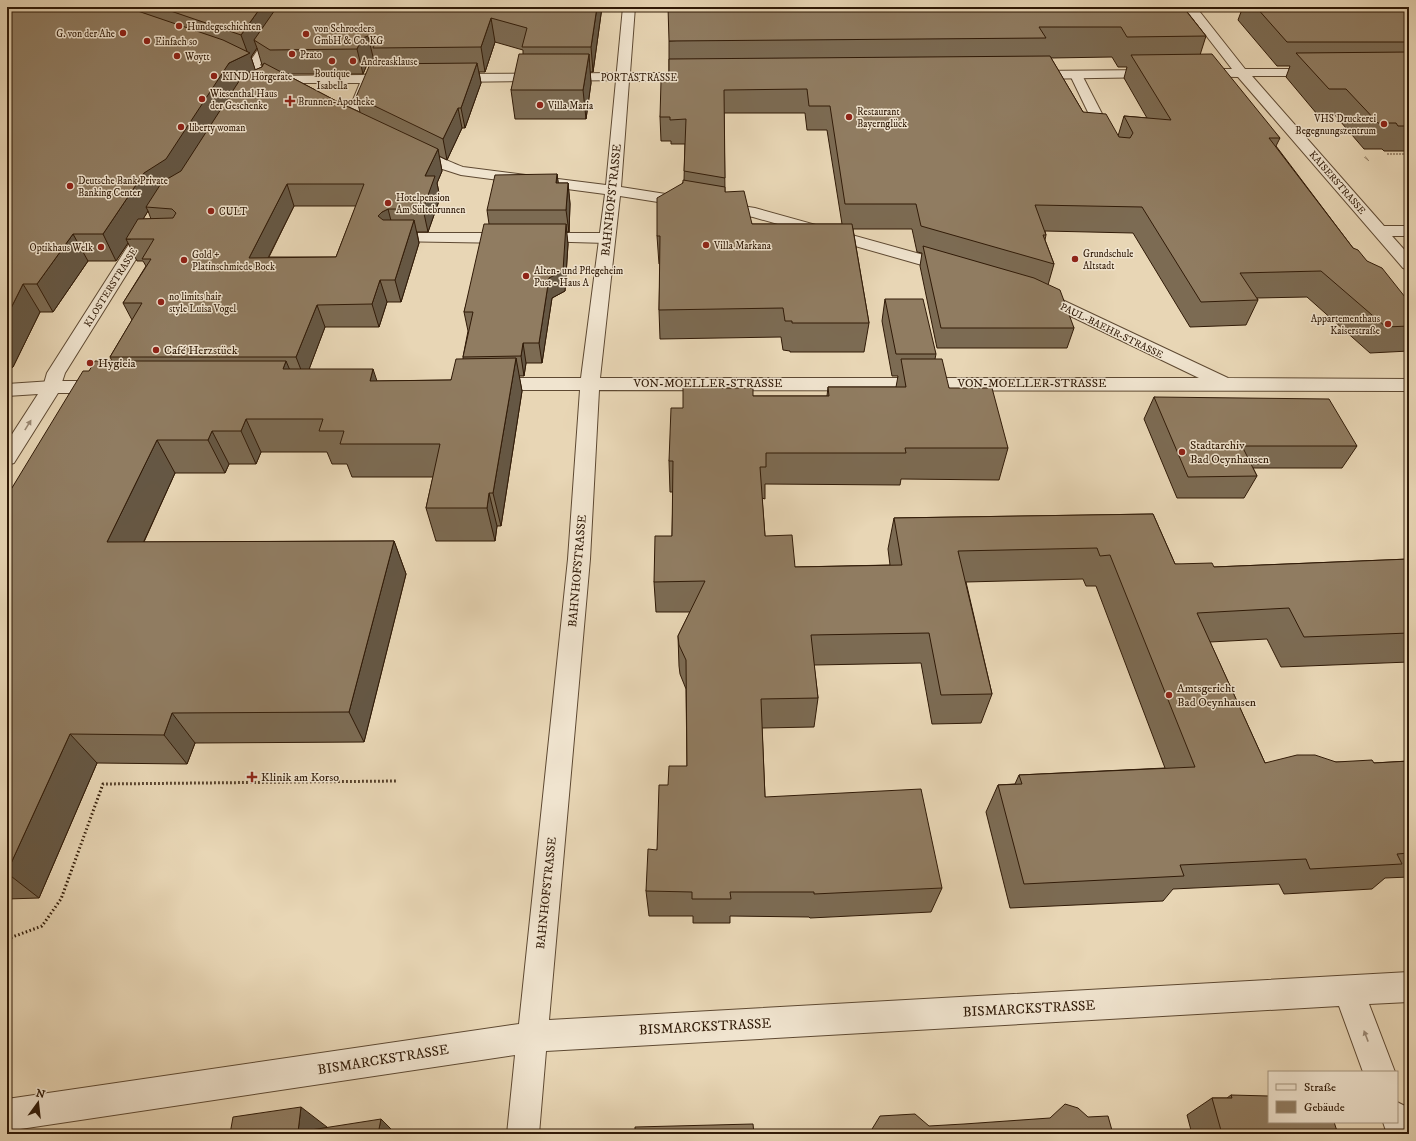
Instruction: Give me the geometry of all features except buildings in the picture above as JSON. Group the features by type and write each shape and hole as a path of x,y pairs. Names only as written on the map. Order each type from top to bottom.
{"street":[{"path":"248,64 292,7"},
{"name":"BAHNHOFSTRASSE","path":"522,1134 579,559 590,383 612,190 629,7"},
{"name":"KAISERSTRASSE","path":"1190,7 1241,72 1381,231 1409,265"},
{"path":"248,64 298,90"},
{"path":"244,92 263,83 267,76 248,64"},
{"path":"352,120 374,66"},
{"path":"1186,73 1333,72"},
{"path":"1020,75 1170,73"},
{"name":"PORTASTRASSE","path":"440,78 709,77"},
{"path":"277,79 392,79"},
{"path":"325,105 367,127"},
{"path":"402,145 438,163 461,171 612,190 761,214 965,272"},
{"name":"KLOSTERSTRASSE","path":"7,458 52,387 56,373 154,218"},
{"path":"1381,231 1409,231"},
{"path":"143,235 162,236"},
{"name":"PAUL-BAEHR-STRASSE","path":"1022,288 1225,384"},
{"name":"VON-MOELLER-STRASSE","path":"470,384 1409,385"},
{"path":"7,390 52,387 123,387"},
{"name":"BISMARCKSTRASSE","path":"7,1115 531,1037 595,1032 1409,987"},
{"path":"1349,991 1379,1071"},
{"path":"1398,1121 1403,1134"}],"lane":[{"path":"1076,74 1114,152"},
{"path":"394,238 607,238"}],"path":[{"path":"1387,154 1409,154"},
{"path":"1365,157 1369,161"},
{"path":"7,939 42,926 61,899 102,784 331,783 397,781"}],"place":[{"name":"Hundegeschichten","path":"179,26"},
{"name":"G. von der Ahe","path":"123,33"},
{"name":"von Schroeders GmbH & Co. KG","path":"306,34"},
{"name":"Einfach so","path":"147,41"},
{"name":"Prato","path":"292,54"},
{"name":"Woytt","path":"177,56"},
{"name":"Boutique Isabella","path":"332,61"},
{"name":"Andreasklause","path":"353,61"},
{"name":"KIND Hörgeräte","path":"214,76"},
{"name":"Wiesenthal Haus der Geschenke","path":"202,99"},
{"name":"Brunnen-Apotheke","path":"290,101"},
{"name":"Villa Maria","path":"540,105"},
{"name":"Restaurant Bayernglück","path":"849,117"},
{"name":"VHS Druckerei Begegnungszentrum","path":"1384,124"},
{"name":"liberty woman","path":"181,127"},
{"name":"Deutsche Bank Private Banking Center","path":"70,186"},
{"name":"Hotelpension Am Sültebrunnen","path":"388,203"},
{"name":"CULT","path":"211,211"},
{"name":"Villa Markana","path":"706,245"},
{"name":"Optikhaus Welk","path":"101,247"},
{"name":"Grundschule Altstadt","path":"1075,259"},
{"name":"Gold + Platinschmiede Bock","path":"184,260"},
{"name":"Alten- und Pflegeheim Pust - Haus A","path":"526,276"},
{"name":"no limits hair style Luisa Vogel","path":"161,302"},
{"name":"Appartementhaus Kaiserstraße","path":"1388,324"},
{"name":"Café Herzstück","path":"156,350"},
{"name":"Hygieia","path":"90,363"},
{"name":"Stadtarchiv Bad Oeynhausen","path":"1182,452"},
{"name":"Amtsgericht Bad Oeynhausen","path":"1169,695"},
{"name":"Klinik am Korso","path":"252,777"}]}
